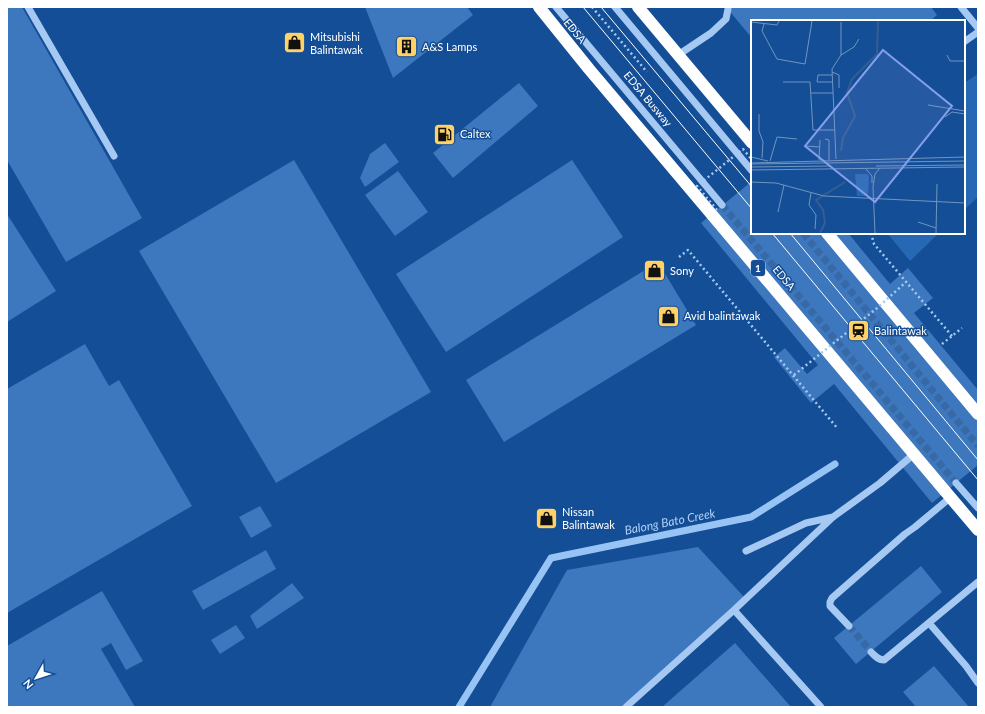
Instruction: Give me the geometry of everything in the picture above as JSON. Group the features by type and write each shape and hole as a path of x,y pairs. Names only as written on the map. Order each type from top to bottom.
{"highway":[{"name":"EDSA","path":"539,7 589,69 978,530"},
{"path":"638,7 750,139"},
{"path":"828,234 978,414"}],"street":[{"path":"28,7 114,156"},
{"name":"EDSA Busway","path":"556,7 719,208"},
{"path":"615,7 751,170"},
{"path":"961,7 978,28"},
{"path":"678,55 710,33 726,19 728,9"},
{"path":"965,41 978,32"},
{"path":"626,707 734,610 833,517 880,483 914,454"},
{"path":"956,483 978,508"},
{"path":"849,626 830,606 832,598 905,534 951,497"},
{"path":"746,551 806,523 833,517"},
{"path":"871,652 880,660 884,660 978,582"},
{"path":"734,610 821,707"},
{"path":"929,623 966,666 978,683"}],"path":[{"path":"592,7 649,74"},
{"path":"719,208 697,186 743,149 751,159"},
{"path":"871,234 874,244 952,336"},
{"path":"679,257 688,250 838,429"},
{"path":"794,375 876,309 906,282"},
{"path":"929,355 962,328"}],"shaded area":[{"path":"978,74 978,197 965,209 965,82"},
{"path":"888,234 938,234 910,261"}],"building":[{"path":"7,7 22,7 142,218 66,262 7,160"},
{"name":"A&S Lamps","path":"365,7 467,7 473,15 393,78"},
{"path":"726,7 931,7 937,15 931,20 751,20 751,37"},
{"path":"519,83 538,106 453,178 433,153"},
{"path":"385,143 399,162 365,187 360,178 370,154"},
{"path":"294,160 431,392 276,483 139,251"},
{"path":"572,160 623,237 446,352 396,274"},
{"path":"398,171 428,212 395,236 365,195"},
{"name":"Balintawak","path":"751,182 751,234 849,234 890,284 908,268 933,298 914,313 978,390 978,465 932,503 834,384 811,403 774,357 785,348 807,374 818,365 701,223"},
{"path":"7,214 56,291 7,322"},
{"path":"658,262 696,325 504,442 466,380"},
{"path":"85,344 109,386 119,380 192,506 7,613 7,389"},
{"path":"260,506 272,526 251,538 239,517"},
{"path":"698,547 745,598 624,707 490,707 567,570"},
{"path":"266,550 276,569 203,610 192,591"},
{"path":"921,566 942,592 856,664 834,638"},
{"path":"292,583 304,598 257,629 250,616"},
{"path":"102,591 143,661 126,670 111,643 101,649 135,707 7,707 7,646"},
{"path":"236,625 245,638 220,654 211,640"},
{"path":"735,643 791,707 662,707"},
{"path":"934,666 969,707 916,707 903,692"}],"waterway":[{"name":"Balong Bato Creek","path":"459,707 551,558 751,517 835,464"}],"tunnel":[{"path":"722,205 956,483"},
{"path":"804,234 978,446"},
{"path":"849,626 871,652"}],"tram line":[{"path":"583,7 751,208"},
{"path":"601,7 751,186"},
{"path":"773,234 978,480"},
{"path":"791,234 978,460"}],"place":[{"name":"Mitsubishi Balintawak","path":"294,43"},
{"name":"A&S Lamps","path":"407,47"},
{"name":"Caltex","path":"444,134"},
{"name":"Sony","path":"654,271"},
{"name":"Avid balintawak","path":"668,316"},
{"name":"Balintawak","path":"859,331"},
{"name":"Nissan Balintawak","path":"546,518"}]}
